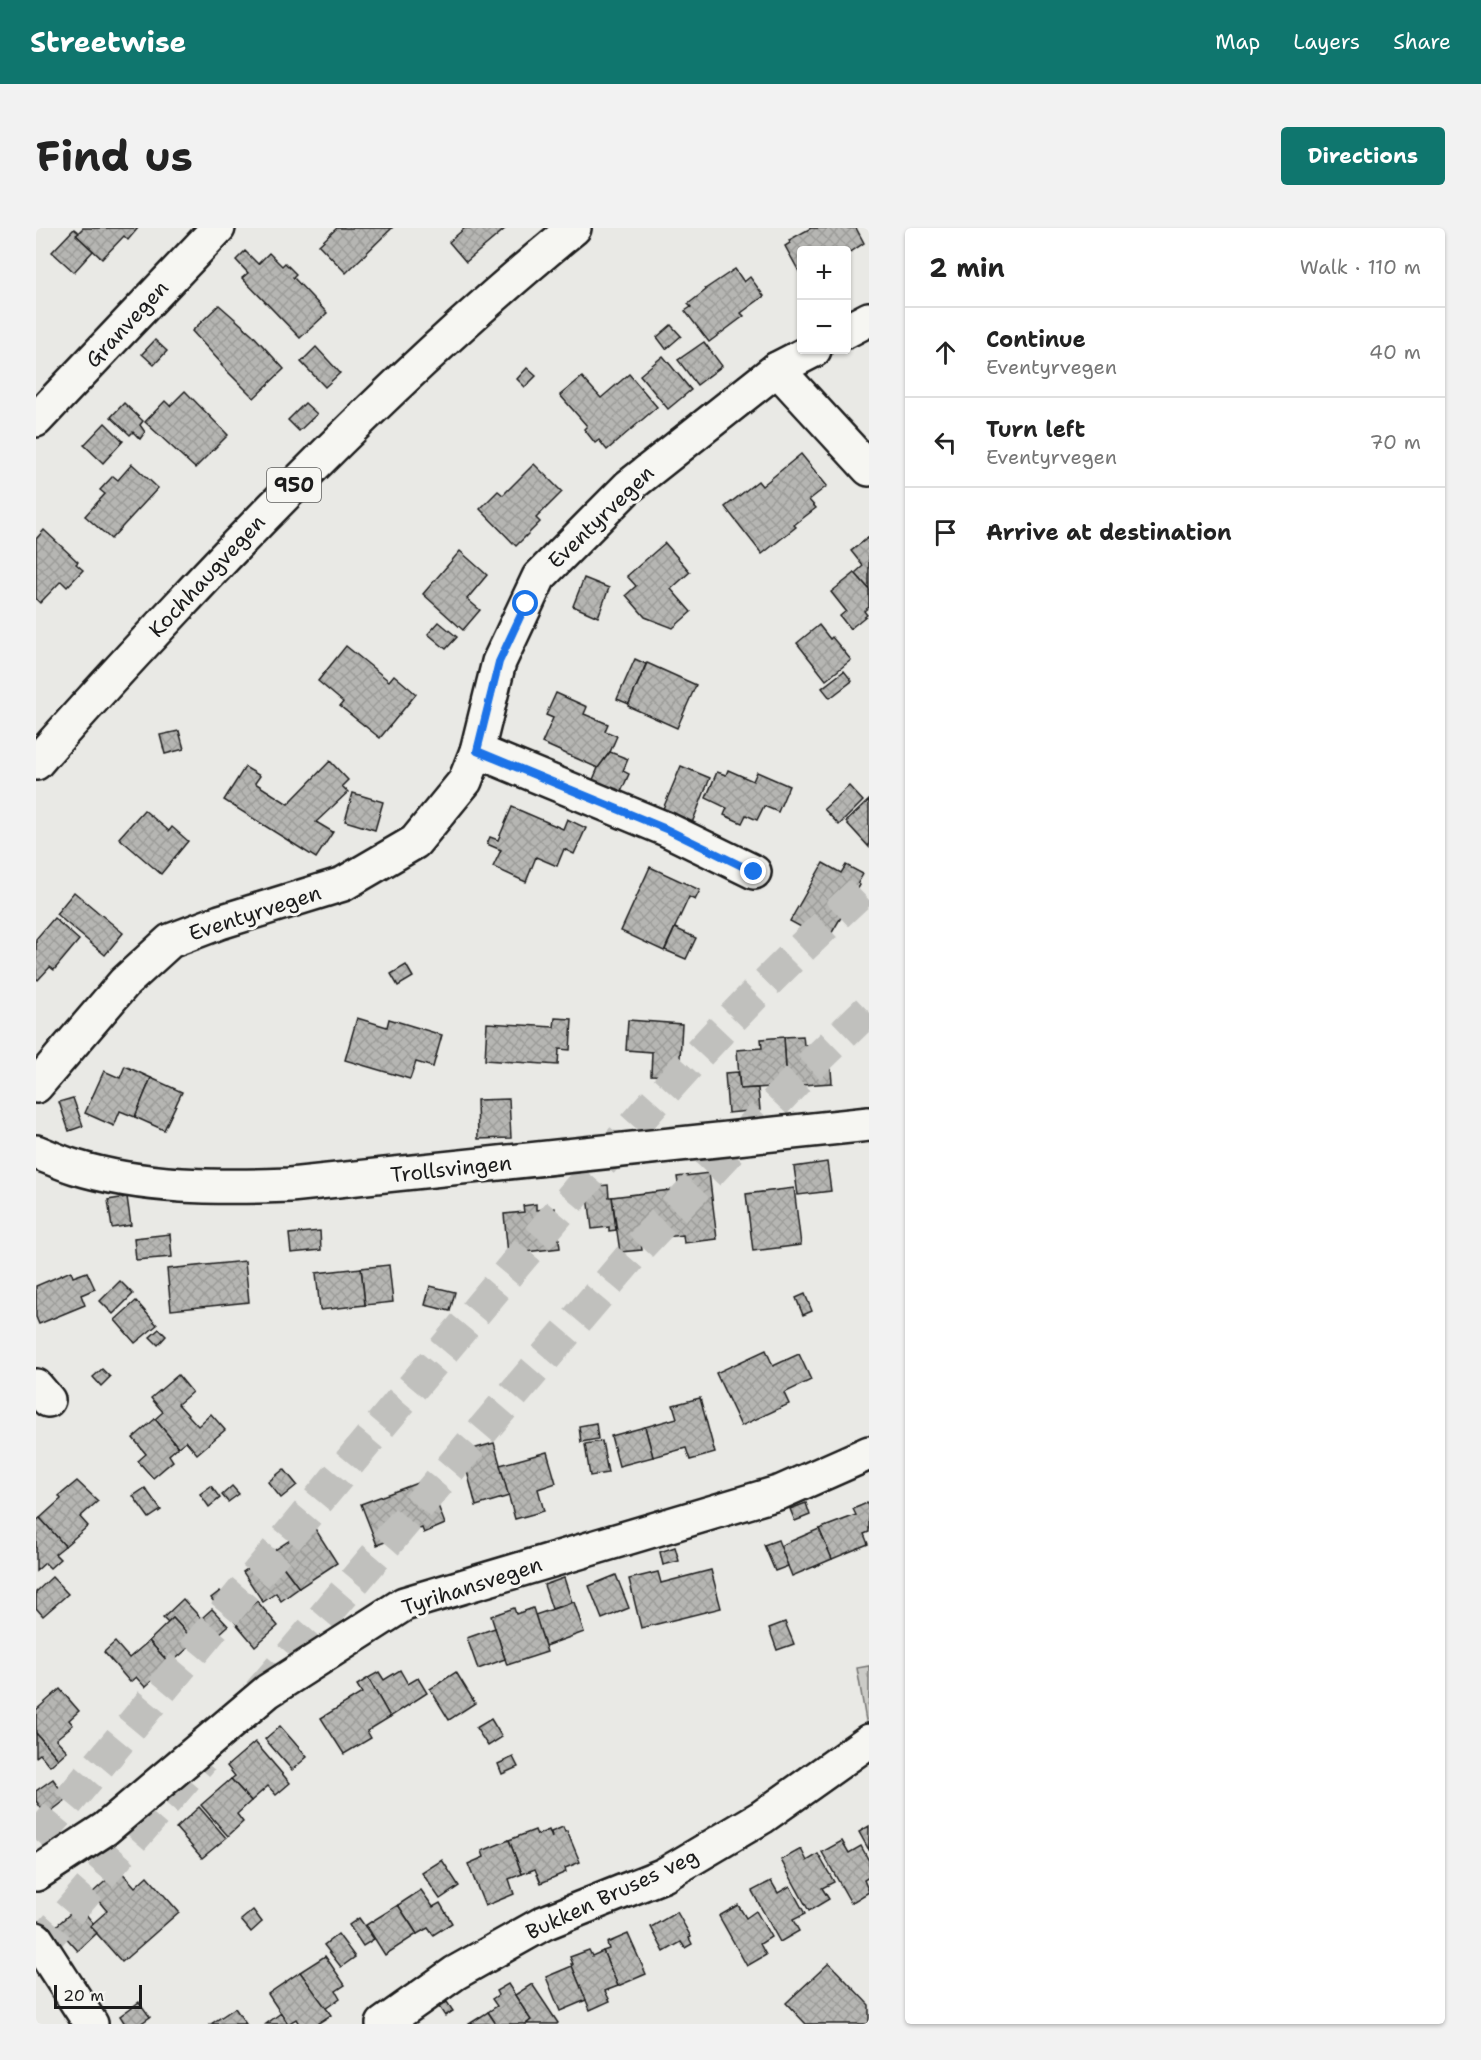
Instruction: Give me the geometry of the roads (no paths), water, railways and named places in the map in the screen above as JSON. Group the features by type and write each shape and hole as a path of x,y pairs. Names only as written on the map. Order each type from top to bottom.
{"street":[{"name":"Granvegen","path":"36,420 218,228"},
{"name":"Kochhaugvegen","path":"36,763 276,503 431,351 574,228"},
{"path":"851,329 869,319"},
{"name":"Eventyrvegen","path":"36,1086 124,983 170,941 220,922 343,884 415,842 465,781 477,751 499,662 539,577 628,487 777,369 806,354"},
{"path":"777,369 869,469"},
{"path":"477,751 666,829 754,872"},
{"name":"Trollsvingen","path":"36,1152 75,1167 134,1180 202,1186 256,1187 542,1160 869,1124"},
{"name":"Tyrihansvegen","path":"36,1874 105,1829 268,1691 404,1604 781,1492 869,1453"},
{"name":"Bukken Bruses veg","path":"383,2024 455,1974 544,1923 674,1869 762,1817 869,1741"},
{"path":"36,1939 91,2024"}],"tunnel":[{"path":"36,1840 627,1133 753,997 869,884"},
{"path":"259,1693 638,1248 805,1071 869,1009"},
{"path":"36,1950 202,1759"}]}
